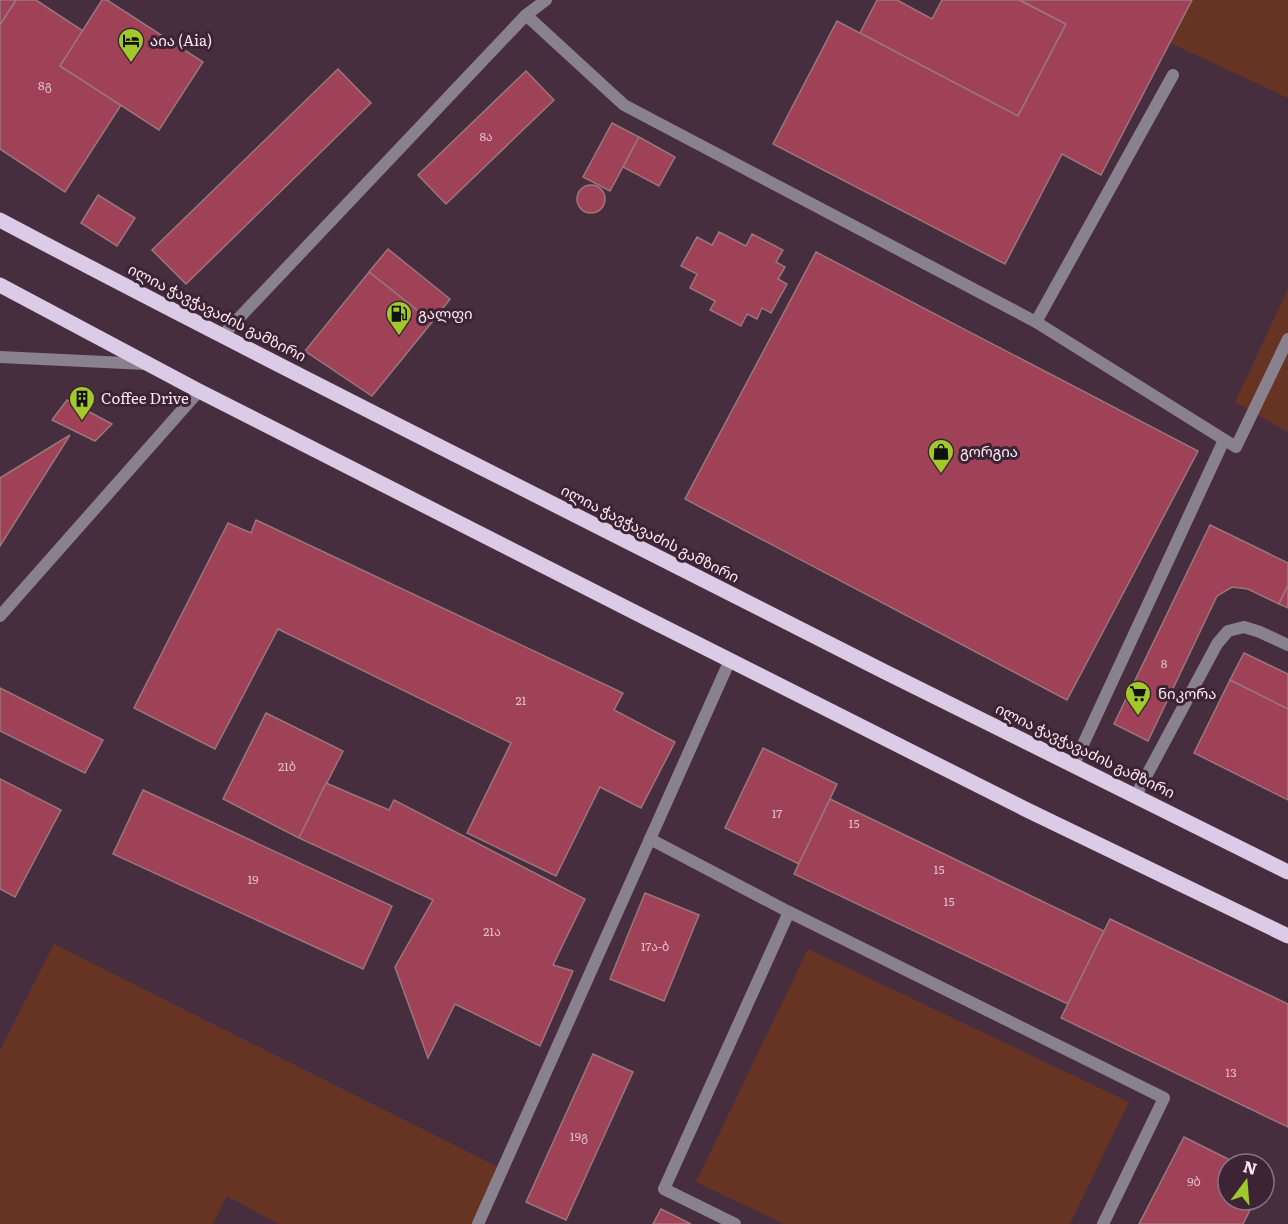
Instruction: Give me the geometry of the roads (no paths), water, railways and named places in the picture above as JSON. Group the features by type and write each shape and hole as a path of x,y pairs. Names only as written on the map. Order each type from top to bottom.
{"main road":[{"name":"ილია ჭავჭავაძის გამზირი","path":"0,220 668,563 1288,872"},
{"path":"0,285 200,391 730,660 1025,809 1288,936"}],"street":[{"path":"222,336 526,15 546,0"},
{"path":"526,15 624,105 1036,322 1236,447 1288,339"},
{"path":"1036,322 1173,75"},
{"path":"0,357 149,364"},
{"path":"0,616 200,391"},
{"path":"1073,766 1224,440"},
{"path":"1135,797 1217,644 1228,631 1244,627 1288,645"},
{"path":"478,1224 730,660"},
{"path":"650,839 789,912 1164,1098 1103,1224"},
{"path":"735,1224 664,1190 789,912"}],"place":[{"name":"აია (Aia)","path":"131,64"},
{"name":"გალფი","path":"399,337"},
{"name":"Coffee Drive","path":"82,422"},
{"name":"გორგია","path":"941,475"},
{"name":"ნიკორა","path":"1138,717"}]}
